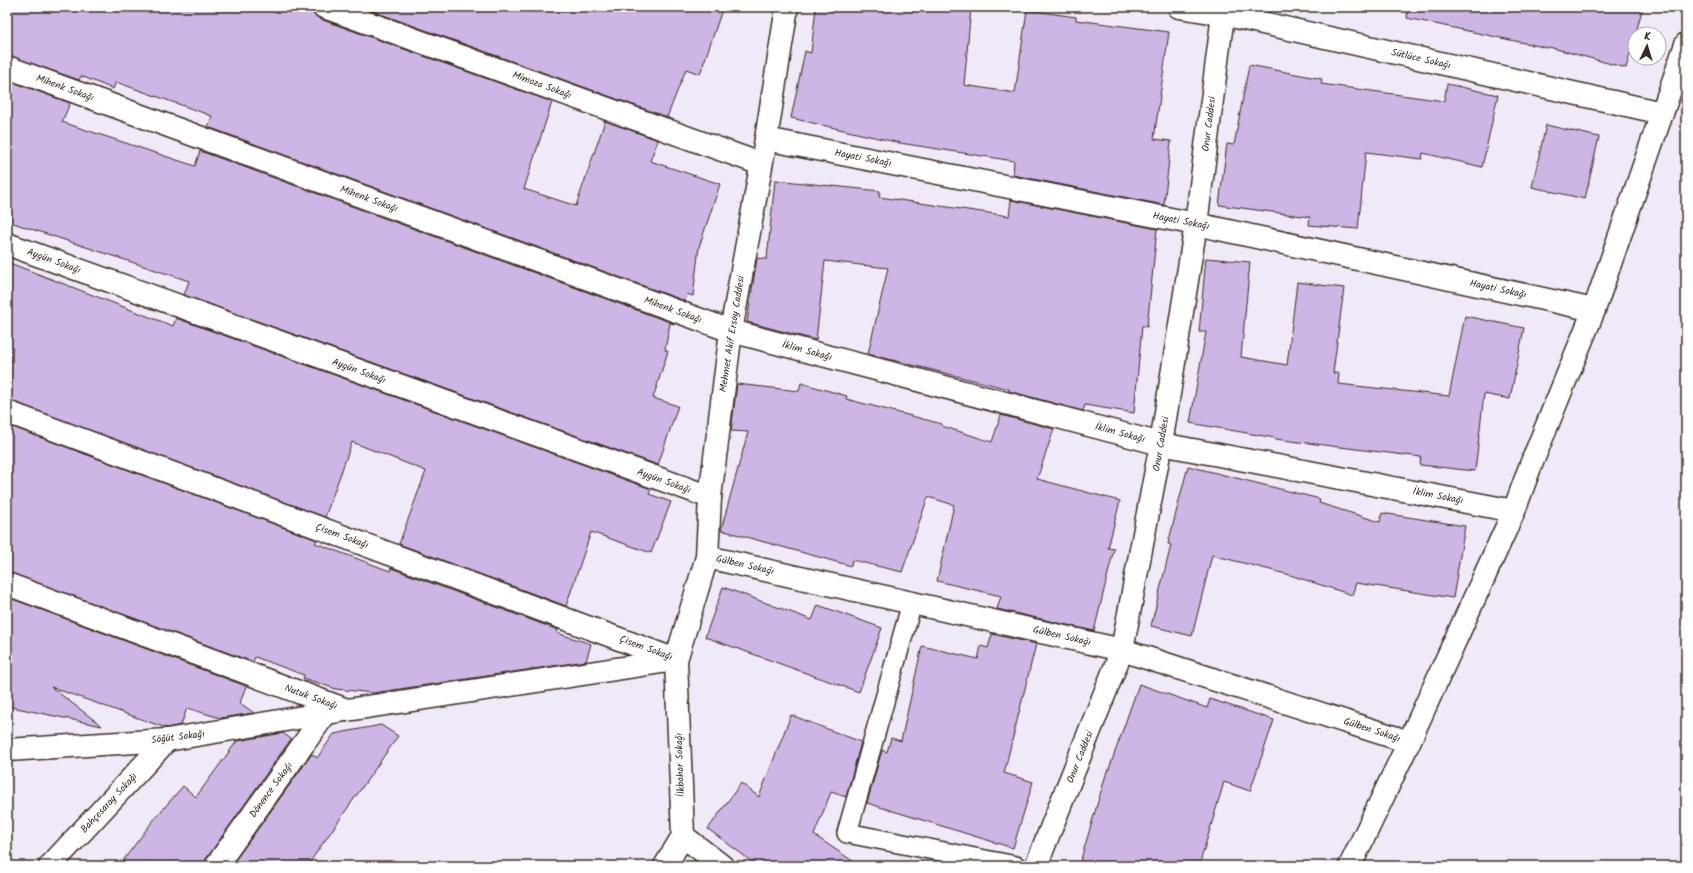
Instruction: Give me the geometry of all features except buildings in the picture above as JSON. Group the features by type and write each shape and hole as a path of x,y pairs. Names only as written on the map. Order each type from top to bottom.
{"street":[{"name":"Mimoza Sokağı","path":"324,7 761,164"},
{"name":"Mehmet Akif Ersoy Caddesi","path":"676,660 707,557 710,498 731,331 766,139 787,7"},
{"name":"Sütlüce Sokağı","path":"1179,7 1223,11 1662,113"},
{"name":"Onur Caddesi","path":"1036,866 1122,650 1161,444 1196,224 1223,11"},
{"path":"1350,866 1409,742 1514,511 1530,467 1594,310 1686,44"},
{"name":"Mihenk Sokağı","path":"7,67 731,331"},
{"name":"Hayati Sokağı","path":"766,139 1196,224 1594,310"},
{"name":"Aygün Sokağı","path":"7,244 710,498"},
{"name":"İklim Sokağı","path":"731,331 1161,444 1514,511"},
{"name":"Çisem Sokağı","path":"7,412 676,660"},
{"name":"Gülben Sokağı","path":"707,557 1122,650 1409,742"},
{"name":"Nutuk Sokağı","path":"7,584 347,710 676,660"},
{"name":"İlkbahar Sokağı","path":"676,660 683,836"},
{"name":"Söğüt Sokağı","path":"7,750 167,740 347,710"},
{"name":"Dönence Sokağı","path":"216,866 325,714"},
{"name":"Bahçesaray Sokağı","path":"50,866 167,740"},
{"path":"664,866 683,836 722,866"}],"lane":[{"path":"912,602 847,833 1016,866"}]}
